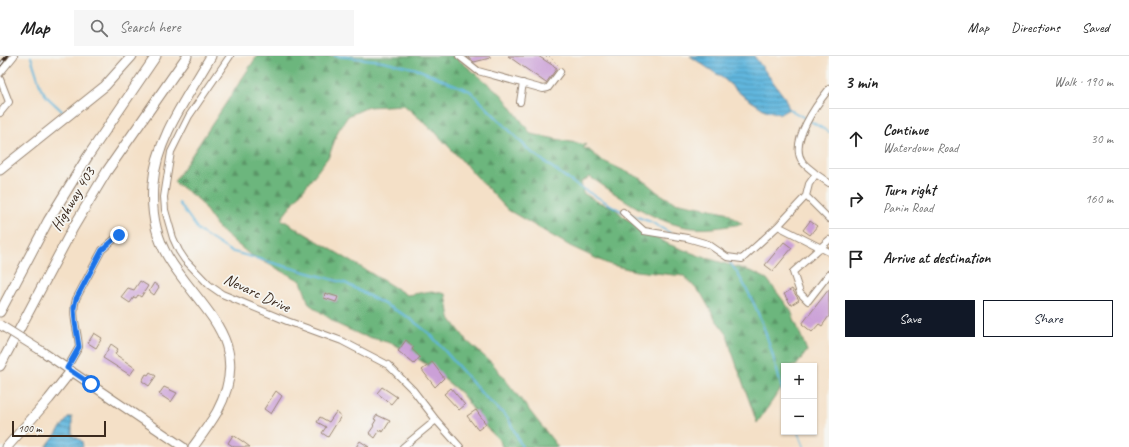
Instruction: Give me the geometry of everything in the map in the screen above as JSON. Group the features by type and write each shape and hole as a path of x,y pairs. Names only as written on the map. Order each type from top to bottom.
{"highway":[{"path":"0,170 105,86 132,56"},
{"name":"Highway 403","path":"0,312 48,221 88,156 156,56"},
{"name":"Highway 403","path":"0,366 73,228 107,172 187,56"},
{"path":"193,447 217,412 228,382 229,360 225,340 215,320 180,274 163,246 154,217 153,184 160,151 211,56"},
{"path":"7,447 50,399 69,369"}],"main road":[{"path":"0,325 69,369 183,447"}],"street":[{"path":"0,73 14,56"},
{"name":"Nevarc Drive","path":"230,56 190,116 171,152 165,191 165,210 173,238 179,252 209,285 222,294 287,322 342,341 388,366 413,390 436,420 460,447"},
{"path":"459,56 478,71 542,89 548,88 560,72"},
{"path":"0,79 8,102 0,113"},
{"path":"520,102 523,83"},
{"path":"829,88 816,106 798,141 801,161 829,183"},
{"path":"623,212 644,230 688,238 708,244 727,257 742,259 778,226 806,196 809,184 816,174"},
{"path":"806,196 829,219"},
{"path":"778,226 829,252"},
{"path":"69,369 79,347 74,308 76,299 102,250 119,235"},
{"path":"829,240 819,247 793,272 800,293 808,301 829,274"},
{"path":"403,447 436,420"}],"path":[{"path":"546,56 546,60 559,69 560,67 548,56"}],"green space":[{"path":"257,56 454,56 502,95 531,134 586,145 583,148 588,149 601,160 642,179 657,192 674,202 726,212 742,224 718,228 693,228 679,225 665,221 626,201 590,177 581,182 583,193 598,202 613,207 625,218 668,244 700,256 753,272 767,279 791,311 807,351 798,363 781,363 781,388 757,423 727,334 716,320 702,295 684,276 636,271 608,264 570,246 508,210 435,132 404,105 368,107 348,116 338,131 329,156 281,219 407,295 432,291 446,294 450,318 467,341 493,364 558,447 502,447 500,441 485,426 462,394 426,364 394,344 361,335 339,325 309,304 301,281 249,254 219,229 199,200 174,182"}],"water":[{"path":"690,56 754,56 785,98 789,109 780,114 765,110 742,95 724,79"},
{"path":"69,417 72,417 72,435 82,441 83,447 46,447"}],"building":[{"path":"467,56 490,56 490,58 474,62"},
{"path":"508,56 538,56 557,68 546,83"},
{"path":"810,221 817,226 810,235 803,230"},
{"path":"784,242 792,248 773,271 765,265"},
{"path":"140,281 148,286 141,297 138,295 136,298 134,297 130,303 121,297 128,288 134,290"},
{"path":"154,283 159,287 154,295 149,291"},
{"path":"792,289 799,300 791,305 784,294"},
{"path":"829,289 829,316 822,326 819,324 812,332 802,324"},
{"path":"325,293 338,297 336,302 324,298"},
{"path":"94,333 102,338 96,348 88,343"},
{"path":"406,340 414,347 412,349 420,357 414,364 398,351"},
{"path":"111,344 118,349 115,354 135,368 130,375 103,358"},
{"path":"432,362 444,378 435,387 422,370"},
{"path":"150,372 156,376 149,386 142,381 146,374 148,375"},
{"path":"164,387 177,393 171,402 159,394"},
{"path":"382,387 397,397 391,404 377,393"},
{"path":"451,388 465,405 459,410 444,394"},
{"path":"276,391 282,396 271,414 264,409"},
{"path":"476,410 486,424 478,430 467,416"},
{"path":"336,412 341,416 328,437 322,433 326,427 317,422 320,417 329,422"},
{"path":"377,415 390,421 383,432 380,430 375,438 369,433 374,426 373,425 376,420 374,419"},
{"path":"233,435 250,447 234,447 228,443"},
{"path":"360,441 369,447 356,447"}],"waterway":[{"path":"335,56 383,61 417,69 470,91 530,151 576,185 623,212"},
{"path":"31,57 41,88 47,97 63,112"},
{"path":"789,109 829,132"},
{"path":"179,203 199,231 230,251 345,283 408,317 431,335 483,395 508,418 522,447"},
{"path":"629,214 651,222 670,233"},
{"path":"727,258 738,274 756,307 769,342 781,386"},
{"path":"799,435 804,447"}],"railway":[{"path":"0,65 7,56"}],"route":[{"path":"91,384 67,368 79,347 75,329 74,308 76,299 102,250 119,235"}]}
